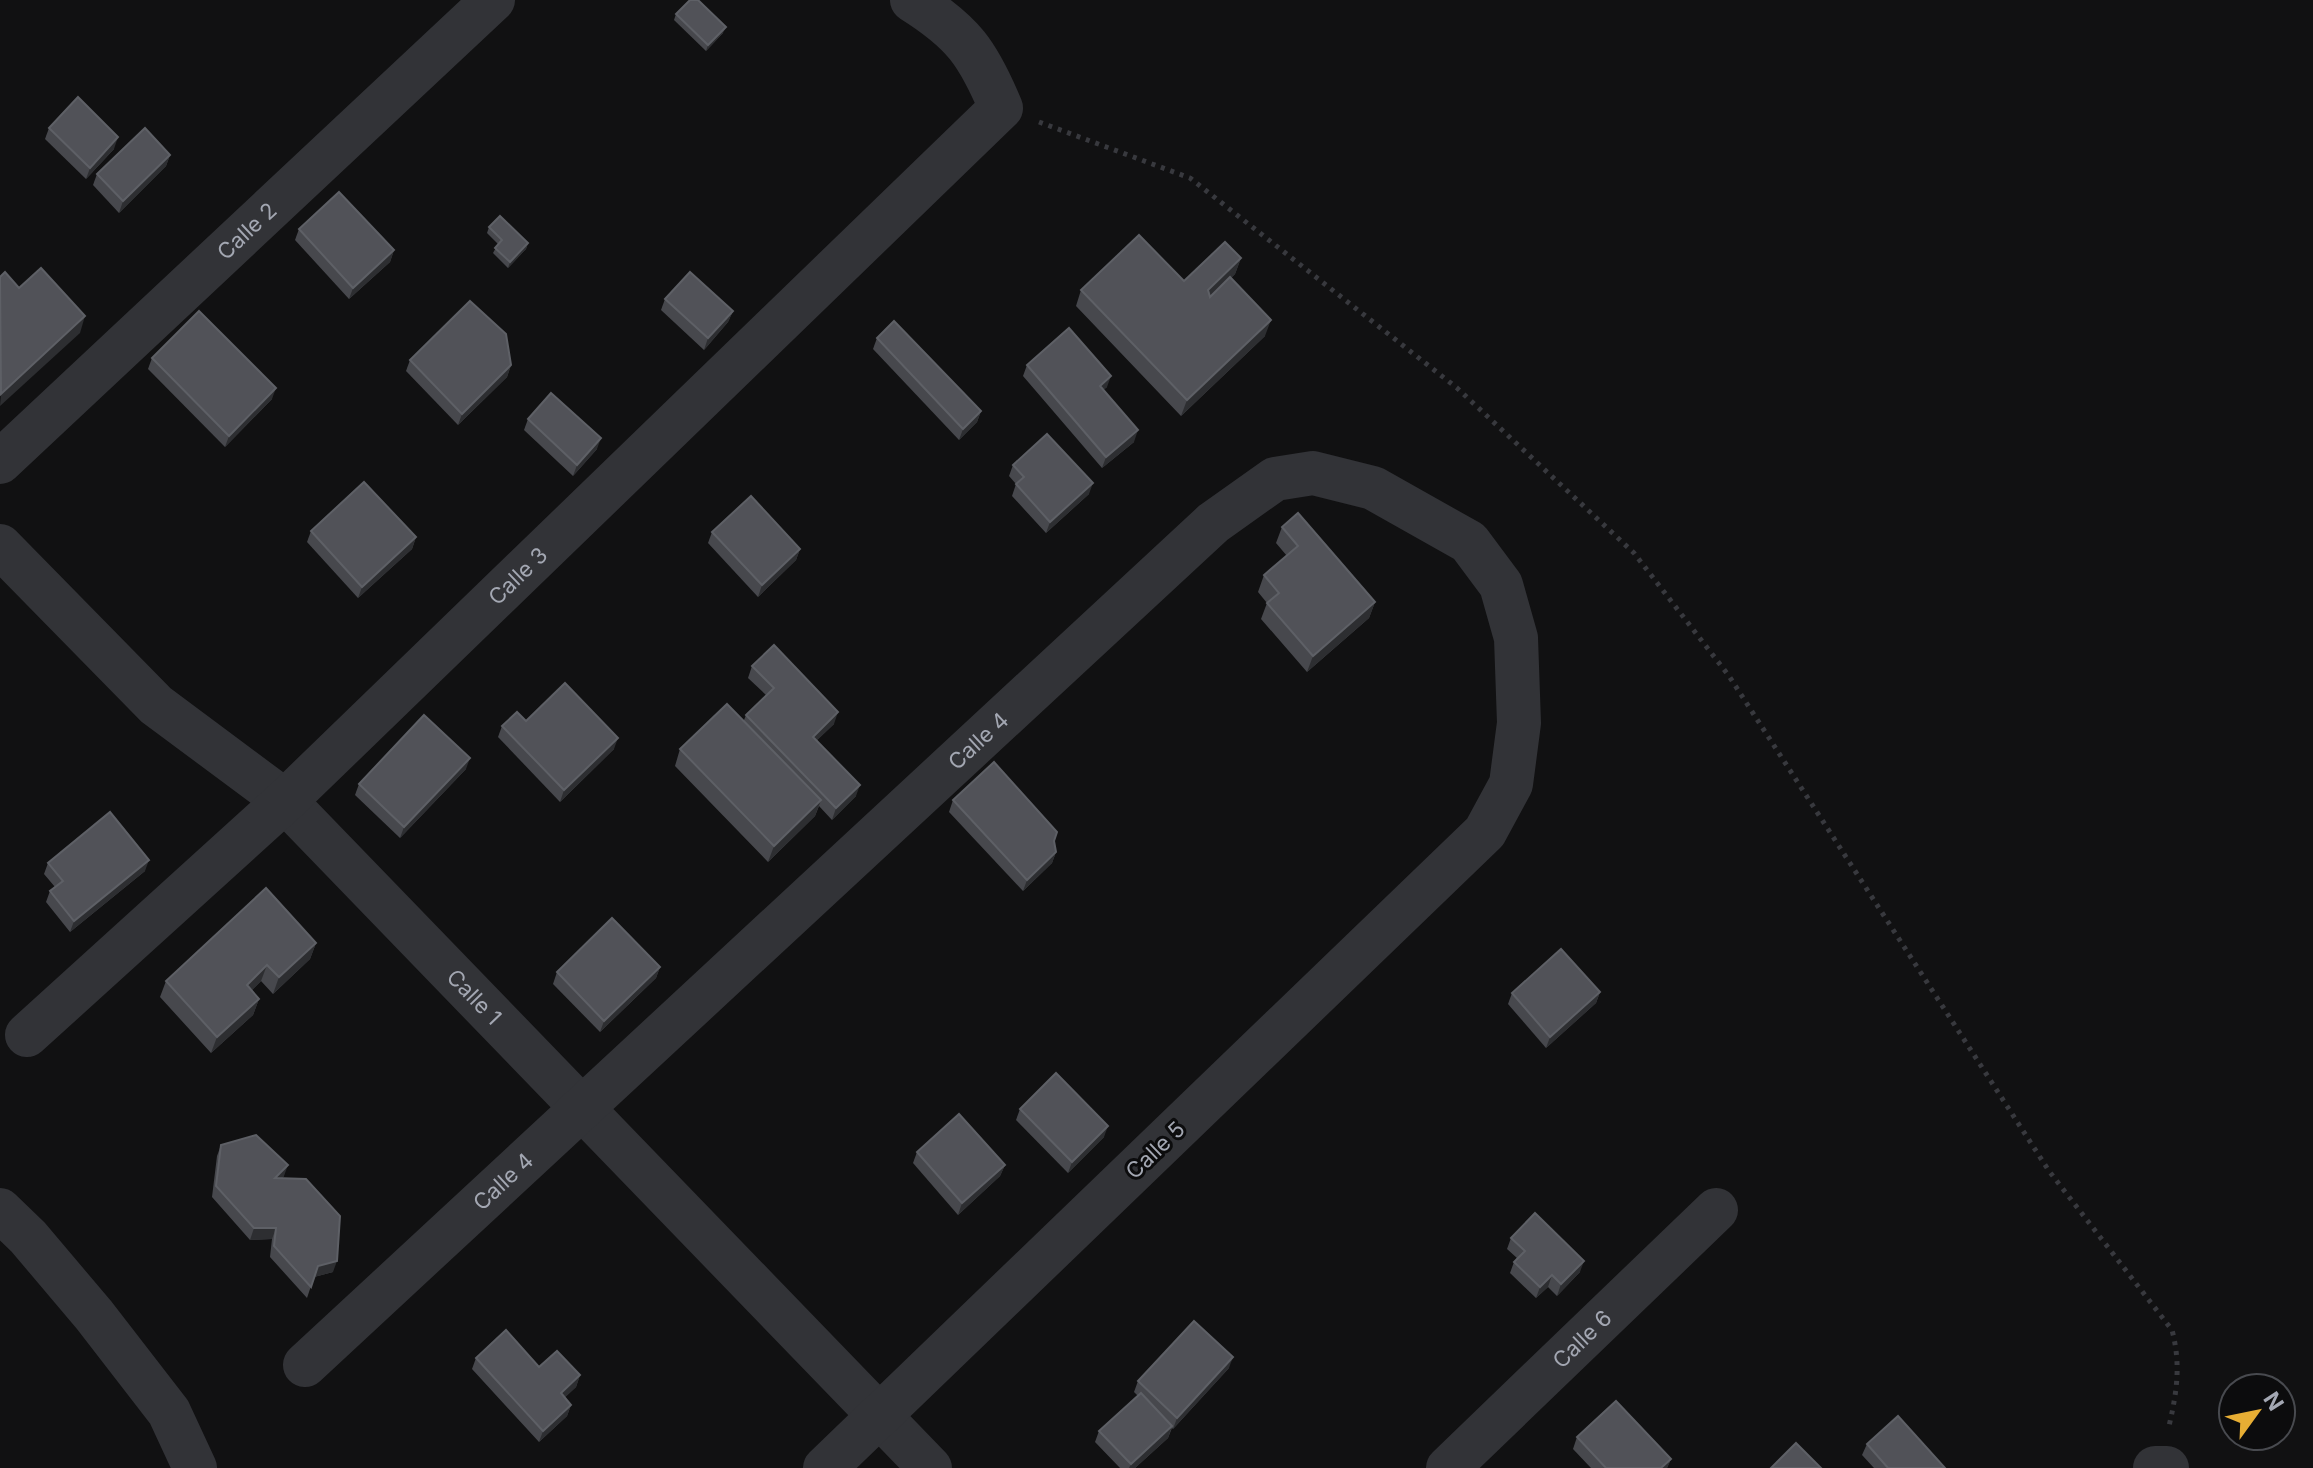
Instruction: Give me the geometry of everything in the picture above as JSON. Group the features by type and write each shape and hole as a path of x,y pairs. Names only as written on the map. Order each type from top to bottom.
{"street":[{"name":"Calle 2","path":"0,462 493,0"},
{"path":"912,0 949,23 982,62 1001,108"},
{"name":"Calle 3","path":"27,1035 285,801 1001,108"},
{"name":"Calle 4","path":"305,1365 584,1110 1213,523 1275,479 1313,473 1373,488 1469,542 1501,585 1516,638 1519,723 1511,784 1485,832"},
{"name":"Calle 1","path":"0,546 156,705 285,801 930,1468"},
{"path":"0,590 31,619 156,705"},
{"name":"Calle 5","path":"825,1468 1485,832"},
{"path":"0,1210 28,1237 94,1315 169,1412 195,1468"},
{"name":"Calle 6","path":"1448,1468 1716,1210"}],"path":[{"path":"1001,108 1190,178 1457,388 1634,553 1729,676 2049,1171 2172,1330 2179,1356 2178,1388 2161,1467"}],"building":[{"path":"690,0 698,0 726,27 708,45 676,14"},
{"path":"78,97 118,137 90,168 49,128"},
{"path":"145,128 170,155 123,201 97,174"},
{"path":"339,192 394,250 353,288 299,229"},
{"path":"500,216 528,243 510,262 495,248 502,240 489,227"},
{"path":"1139,235 1184,281 1225,242 1241,258 1208,290 1210,297 1230,277 1271,320 1187,400 1081,290"},
{"path":"41,268 85,316 1,394 0,277 5,272 19,288"},
{"path":"690,272 733,311 708,338 665,299"},
{"path":"470,301 506,334 511,365 462,414 410,360"},
{"path":"199,311 276,388 229,436 152,358"},
{"path":"894,321 981,411 963,429 877,338"},
{"path":"1069,328 1111,376 1100,386 1138,430 1106,457 1027,365"},
{"path":"551,393 601,438 577,465 528,419"},
{"path":"1047,434 1093,483 1050,522 1016,484 1024,477 1013,465"},
{"path":"364,482 416,537 362,587 311,531"},
{"path":"751,496 800,549 762,585 712,532"},
{"path":"1298,513 1375,602 1313,656 1267,603 1279,593 1264,575 1298,546 1282,527"},
{"path":"774,645 838,712 813,737 860,785 836,808 746,715 774,688 752,666"},
{"path":"565,683 618,738 564,790 502,726 517,712 526,721"},
{"path":"727,704 821,800 774,846 680,749"},
{"path":"424,715 470,758 404,827 359,784"},
{"path":"994,762 1057,832 1054,841 1056,852 1027,880 953,800"},
{"path":"110,812 149,860 74,921 50,891 63,881 48,863"},
{"path":"266,888 316,943 279,977 267,965 247,985 259,999 217,1037 166,981"},
{"path":"612,918 660,967 604,1021 557,972"},
{"path":"1561,949 1600,992 1550,1037 1512,993"},
{"path":"1056,1073 1108,1126 1072,1162 1020,1109"},
{"path":"959,1114 1005,1165 962,1203 917,1152"},
{"path":"256,1135 288,1165 275,1178 306,1179 340,1216 337,1261 318,1266 311,1287 274,1246 276,1228 254,1228 216,1186 221,1145"},
{"path":"1535,1213 1584,1261 1561,1284 1552,1275 1540,1287 1514,1262 1525,1251 1511,1238"},
{"path":"1194,1321 1233,1357 1177,1418 1138,1381"},
{"path":"506,1330 539,1367 557,1351 580,1375 561,1393 571,1405 543,1431 476,1358"},
{"path":"1141,1393 1172,1426 1131,1464 1099,1431"},
{"path":"1616,1401 1671,1459 1661,1468 1606,1468 1577,1437"},
{"path":"1898,1416 1945,1468 1888,1468 1867,1444"},
{"path":"1796,1443 1821,1468 1771,1468"}]}
